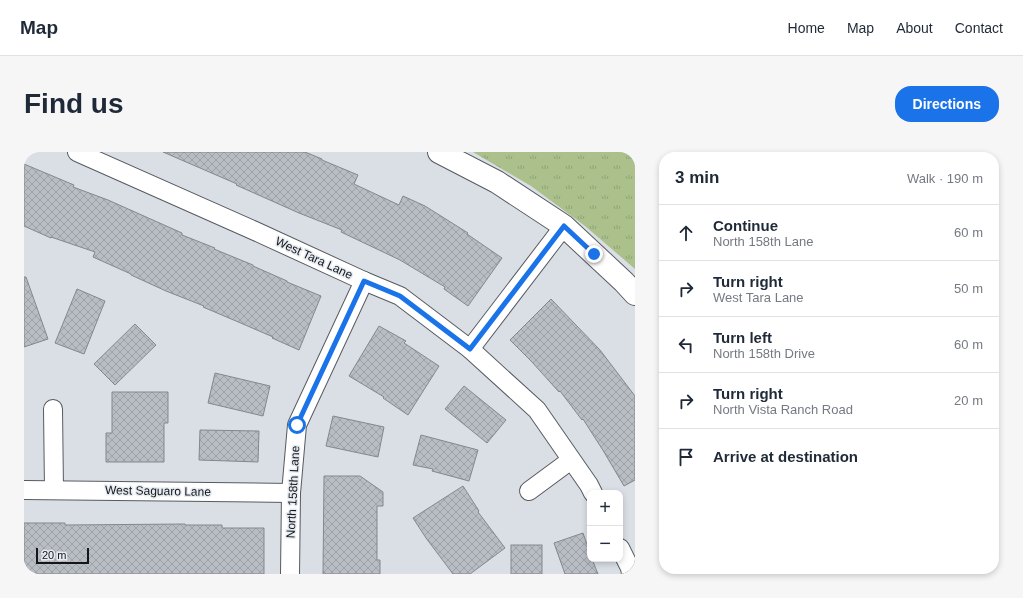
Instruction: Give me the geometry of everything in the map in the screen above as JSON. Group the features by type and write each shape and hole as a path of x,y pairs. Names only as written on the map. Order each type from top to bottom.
{"street":[{"path":"438,152 497,182 564,226 635,294"},
{"name":"West Tara Lane","path":"88,154 364,281 400,296 470,349 536,410 592,490"},
{"path":"470,349 564,226"},
{"name":"North 158th Lane","path":"290,574 291,493 297,425 364,281"},
{"path":"53,409 54,490"},
{"path":"529,491 571,460"},
{"name":"West Saguaro Lane","path":"24,490 291,493"},
{"path":"623,554 632,574"}],"green space":[{"path":"473,152 635,152 635,269 585,226 531,186"}],"building":[{"path":"163,152 305,152 358,175 354,184 399,205 403,196 425,206 468,233 467,234 502,258 468,306 444,289 445,287 400,260 341,232 342,230 299,213"},
{"path":"24,164 74,185 73,187 108,200 182,233 182,235 215,248 214,249 321,296 299,350 93,257 95,252 51,238 24,226"},
{"path":"24,277 26,277 48,339 24,347"},
{"path":"77,289 105,301 84,354 55,343"},
{"path":"551,299 600,350 635,396 635,480 624,486 583,419 582,420 560,391 559,392 510,340"},
{"path":"135,324 156,345 115,385 94,364"},
{"path":"379,326 406,341 404,343 439,366 408,415 383,398 384,397 349,376"},
{"path":"215,373 270,386 263,416 208,403"},
{"path":"464,386 506,420 487,443 445,409"},
{"path":"112,392 168,392 168,423 164,423 164,462 106,462 106,433 112,433"},
{"path":"333,416 384,427 378,457 326,446"},
{"path":"200,430 259,431 258,462 199,460"},
{"path":"421,435 478,450 469,481 432,471 433,469 413,465"},
{"path":"324,476 360,476 383,492 383,506 377,506 377,560 380,560 380,574 323,574"},
{"path":"463,486 479,511 478,512 505,548 470,574 453,574 413,518"},
{"path":"24,523 65,523 65,525 185,524 222,525 222,528 264,528 264,574 24,574"},
{"path":"583,533 587,544 587,562 593,562 598,574 565,574 554,543"},
{"path":"511,545 542,545 542,574 511,574"}],"route":[{"path":"297,425 364,281 400,296 470,349 564,226 594,254"}]}
